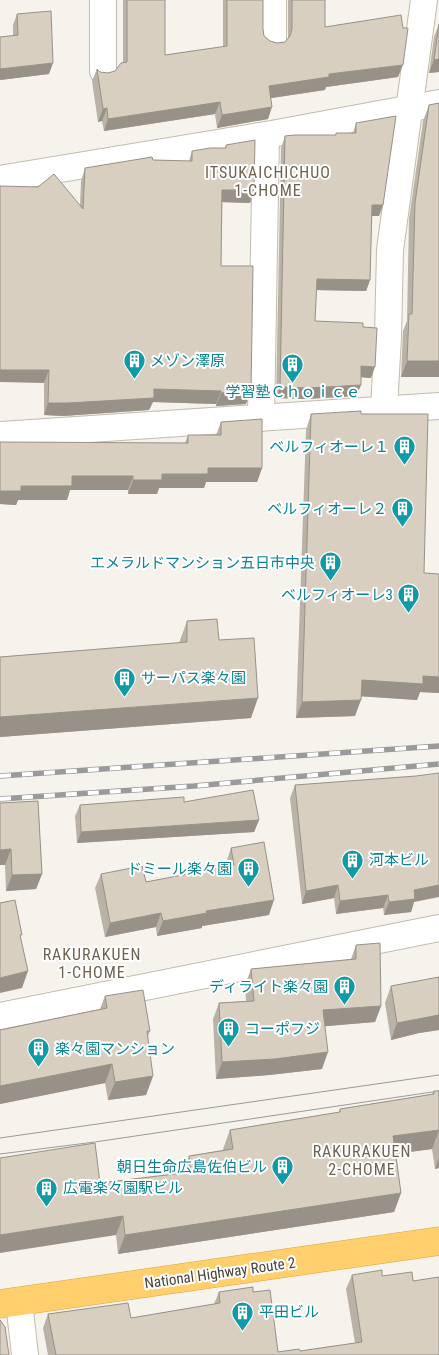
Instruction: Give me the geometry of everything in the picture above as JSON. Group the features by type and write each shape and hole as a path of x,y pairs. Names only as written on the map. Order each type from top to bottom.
{"highway":[{"name":"National Highway Route 2","path":"9,1303 439,1241"}],"street":[{"path":"103,0 103,71"},
{"path":"273,0 273,41"},
{"path":"384,409 390,250 424,0"},
{"path":"0,179 410,110 439,103"},
{"path":"261,418 266,134"},
{"path":"0,436 439,406"},
{"path":"0,1016 439,928"},
{"path":"9,1303 25,1355"}],"building":[{"path":"127,0 165,0 165,55 227,46 227,0 263,0 264,36 270,41 277,43 285,42 290,36 292,29 292,0 325,0 325,27 401,15 403,28 408,28 403,65 329,74 329,77 269,86 272,107 222,115 220,102 108,119 107,108 103,109 97,69 100,72 108,73 115,71 121,63 127,62"},
{"path":"51,11 53,63 0,69 0,37 18,35 17,14"},
{"path":"439,24 439,59 434,60"},
{"path":"439,103 439,361 407,361 409,314 412,314 415,203 429,105"},
{"path":"396,116 383,205 372,205 370,280 317,279 315,321 363,323 363,327 377,328 375,367 361,366 361,385 309,388 280,387 285,136 356,133 356,123"},
{"path":"255,140 254,190 222,190 221,266 253,266 251,391 221,393 221,391 154,389 154,398 48,403 49,370 0,370 0,186 38,187 54,174 83,209 85,168 152,157 153,160 192,161 192,151 226,148 226,145"},
{"path":"361,411 361,414 428,414 424,573 439,574 439,677 423,676 423,684 362,680 361,700 302,702 311,414"},
{"path":"262,419 262,468 208,468 208,474 162,474 162,480 133,480 133,476 72,476 72,486 21,486 21,491 0,491 0,442 188,443 188,435 221,435 221,422"},
{"name":"サーパス楽々園","path":"217,619 219,640 254,638 258,698 0,717 0,657 187,642 187,621"},
{"path":"439,773 439,885 414,890 415,899 389,902 388,895 340,901 338,885 306,891 295,785"},
{"path":"253,790 259,820 81,832 80,805 184,797 184,802"},
{"path":"38,801 42,874 12,875 11,849 0,850 0,803"},
{"path":"264,842 274,900 206,911 207,913 163,921 161,913 110,923 101,874 142,866 146,882 234,865 231,848"},
{"path":"15,900 28,971 0,978 0,903"},
{"path":"380,943 381,1006 323,1010 328,1052 275,1059 222,1062 219,1003 254,1001 251,969 356,959 356,945"},
{"path":"439,977 439,1015 397,1023 391,986"},
{"path":"143,990 150,1031 147,1031 153,1076 115,1082 112,1064 0,1086 0,1030 107,1008 105,996"},
{"path":"434,1091 439,1091 439,1130 393,1136 401,1193 125,1235 123,1216 0,1235 0,1158 95,1143 100,1183 191,1172 189,1156 233,1149 230,1130 340,1112 340,1109 434,1094"},
{"path":"382,1270 382,1276 412,1272 413,1281 439,1277 439,1355 56,1355 48,1314 128,1303 131,1318 220,1303 219,1292 253,1287 253,1292 270,1290 278,1352 299,1349 300,1351 362,1342 352,1275"},
{"path":"0,1320 5,1327 9,1355 0,1355"}],"tram line":[{"path":"0,1138 439,1075"},
{"path":"0,1154 95,1142 439,1091"}],"railway":[{"path":"0,776 439,746"},
{"path":"0,799 194,786 439,764"}],"place":[{"name":"メゾン澤原","path":"134,380"},
{"name":"学習塾Ｃｈｏｉｃｅ","path":"293,383"},
{"name":"ベルフィオーレ１","path":"405,466"},
{"name":"ベルフィオーレ２","path":"403,528"},
{"name":"エメラルドマンション五日市中央","path":"331,582"},
{"name":"ベルフィオーレ3","path":"409,614"},
{"name":"サーパス楽々園","path":"125,697"},
{"name":"河本ビル","path":"353,879"},
{"name":"ドミール楽々園","path":"248,888"},
{"name":"ディライト楽々園","path":"344,1006"},
{"name":"コーポフジ","path":"229,1048"},
{"name":"楽々園マンション","path":"39,1068"},
{"name":"朝日生命広島佐伯ビル","path":"283,1186"},
{"name":"広電楽々園駅ビル","path":"47,1207"},
{"name":"平田ビル","path":"243,1331"}],"district":[{"name":"ITSUKAICHICHUO 1-CHOME","path":"268,181"},
{"name":"RAKURAKUEN 1-CHOME","path":"92,963"},
{"name":"RAKURAKUEN 2-CHOME","path":"362,1160"}]}
